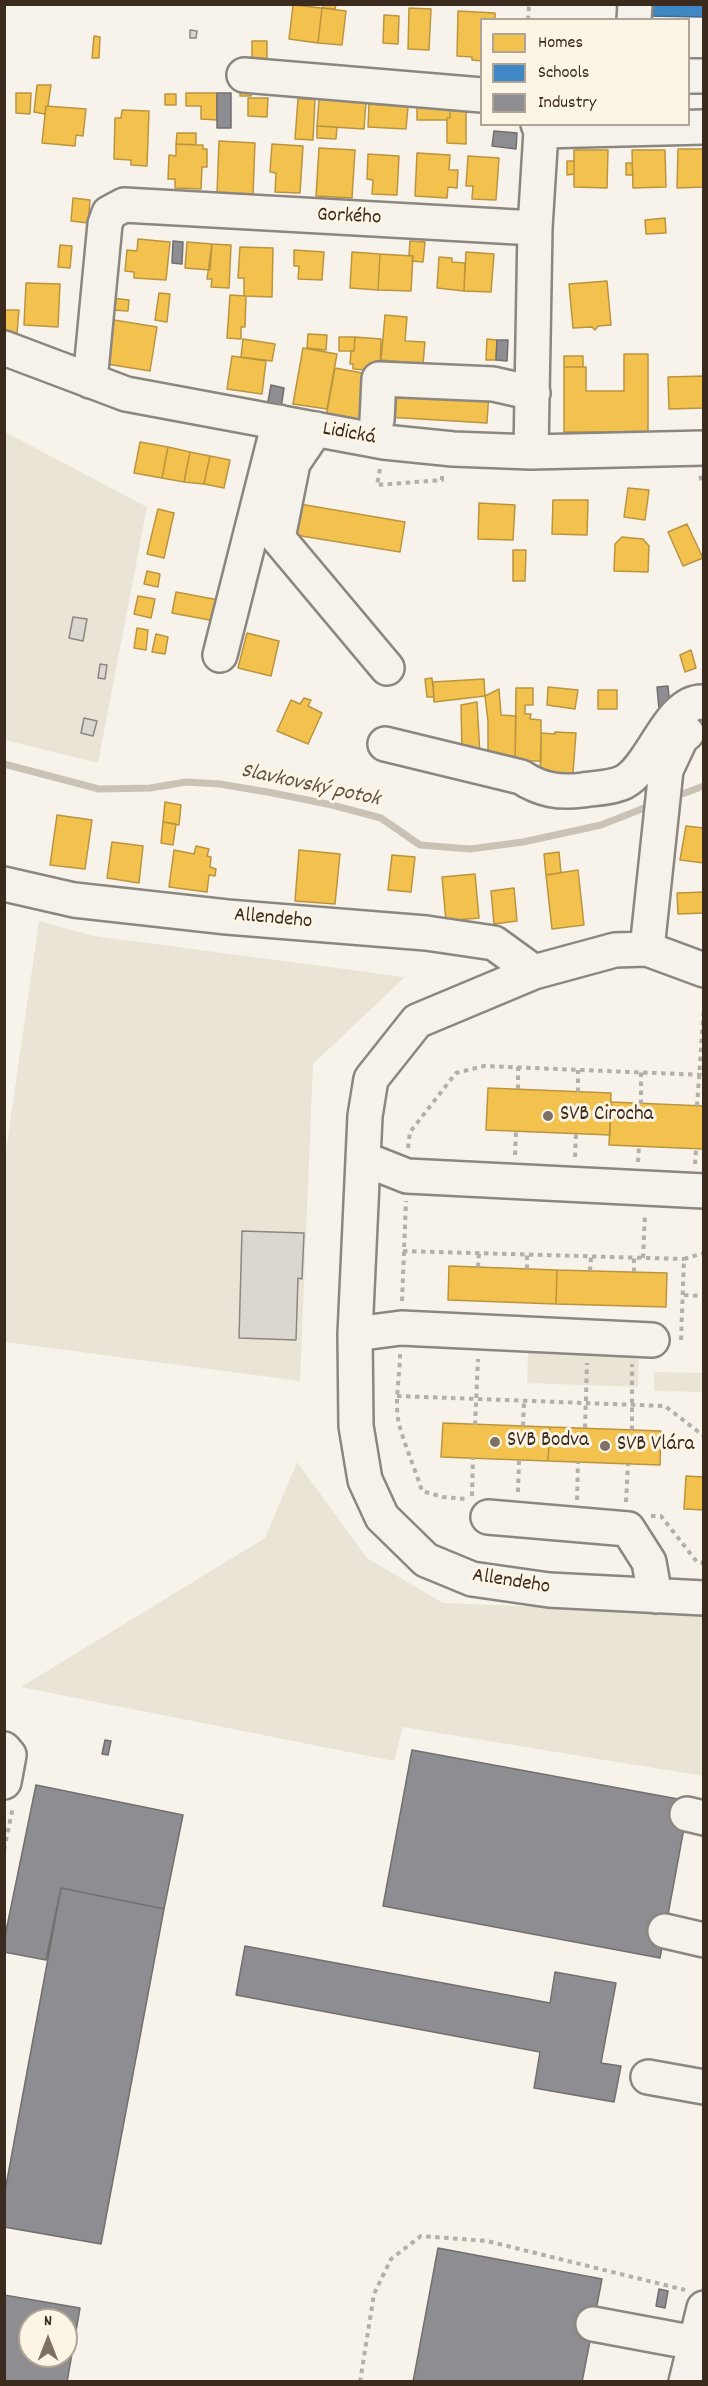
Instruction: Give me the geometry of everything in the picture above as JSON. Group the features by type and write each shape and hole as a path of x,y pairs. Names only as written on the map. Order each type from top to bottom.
{"street":[{"path":"244,75 480,95"},
{"path":"531,452 539,128 704,127"},
{"name":"Gorkého","path":"90,381 105,224 109,213 124,205 536,228"},
{"name":"Lidická","path":"4,348 126,394 384,442 430,447 531,452 704,448"},
{"path":"377,420 379,379 493,384 533,393"},
{"path":"219,655 279,422"},
{"path":"316,429 293,463 278,538 387,668"},
{"path":"385,744 521,777 539,788 570,792 611,786 624,782 636,774 677,715 697,702 704,702"},
{"path":"647,949 666,770 681,738 704,721"},
{"name":"Allendeho","path":"4,884 74,900 227,917 426,933 494,943 534,972"},
{"name":"Allendeho","path":"704,970 647,949 615,950 534,972 417,1021 371,1079 365,1116 355,1334 356,1426 365,1480 382,1517 426,1560 472,1579 549,1590 704,1598"},
{"path":"364,1159 407,1176 699,1181"},
{"path":"355,1334 401,1329 642,1347"},
{"path":"488,1517 628,1529 649,1562 655,1596"},
{"path":"4,1749 9,1755 9,1789"},
{"path":"665,1931 704,1940"},
{"path":"648,2077 704,2087"},
{"path":"686,2382 695,2343 698,2300"},
{"path":"593,2324 695,2343"}],"path":[{"path":"697,1106 702,1075 704,1006"},
{"path":"473,1458 472,1499 443,1497 422,1491 399,1423 397,1396 410,1132 456,1073 484,1066 702,1075"},
{"path":"518,1067 518,1089"},
{"path":"578,1070 578,1092"},
{"path":"641,1072 641,1104"},
{"path":"514,1165 516,1131"},
{"path":"575,1167 576,1134"},
{"path":"639,1146 642,1179 643,1258"},
{"path":"696,1149 699,1181"},
{"path":"404,1251 684,1259 704,1252"},
{"path":"478,1267 479,1253"},
{"path":"527,1254 527,1269"},
{"path":"590,1271 591,1256"},
{"path":"634,1258 634,1272"},
{"path":"632,1430 632,1405 642,1347 681,1340 684,1259"},
{"path":"684,1295 704,1296"},
{"path":"475,1425 478,1348"},
{"path":"585,1428 587,1353"},
{"path":"397,1396 665,1406 704,1436"},
{"path":"523,1426 524,1401"},
{"path":"518,1503 519,1460"},
{"path":"577,1509 578,1462"},
{"path":"626,1513 628,1464"},
{"path":"649,1515 661,1516 697,1562 704,1563"},
{"path":"4,1850 9,1789"},
{"path":"360,2382 374,2294 391,2259 422,2236 487,2241 698,2300"}],"shaded area":[{"path":"5,432 147,507 98,763 5,740"},
{"path":"39,921 94,936 405,977 313,1064 300,1381 5,1342 5,1158"},
{"path":"528,1351 639,1354 638,1387 527,1383"},
{"path":"654,1372 703,1373 703,1392 654,1391"},
{"path":"297,1462 367,1558 443,1603 703,1613 703,1776 403,1727 394,1761 21,1687 265,1538"}],"building: Homes":[{"path":"324,4 336,4 335,9 323,8"},
{"path":"293,5 322,8 318,43 289,39"},
{"path":"322,8 346,11 342,45 318,43"},
{"path":"409,8 431,9 429,50 408,49"},
{"path":"458,11 495,13 495,18 480,18 480,61 472,60 472,57 457,56"},
{"path":"384,15 399,16 398,44 383,43"},
{"path":"94,36 100,37 99,58 92,58"},
{"path":"252,41 267,41 267,62 252,62"},
{"path":"37,85 51,85 45,114 34,112"},
{"path":"240,88 252,88 251,96 240,96"},
{"path":"16,93 31,93 30,114 16,113"},
{"path":"186,93 217,93 217,120 201,119 201,106 186,106"},
{"path":"165,94 176,94 176,105 165,105"},
{"path":"248,98 268,98 267,117 248,116"},
{"path":"298,99 315,99 313,140 295,139"},
{"path":"319,99 366,102 364,129 317,126"},
{"path":"369,104 408,107 406,129 368,127"},
{"path":"46,106 86,109 83,136 76,135 75,146 42,143"},
{"path":"417,107 450,107 450,118 447,120 417,120"},
{"path":"450,107 466,108 466,144 447,143 447,118 450,118"},
{"path":"122,110 149,111 147,166 131,165 131,160 114,159 115,118 121,118"},
{"path":"317,126 337,127 336,139 317,138"},
{"path":"177,133 196,133 196,145 176,144"},
{"path":"219,141 255,143 253,195 217,193"},
{"path":"176,144 203,145 203,149 207,149 207,167 202,167 201,189 175,188 175,179 168,179 169,155 176,156"},
{"path":"272,144 303,146 300,193 275,192 276,173 270,172"},
{"path":"319,148 355,150 352,198 316,196"},
{"path":"678,149 704,149 704,187 677,188"},
{"path":"574,150 608,150 607,188 574,187"},
{"path":"632,150 665,150 666,187 633,188"},
{"path":"417,153 450,155 449,170 458,170 457,188 448,187 447,198 415,196"},
{"path":"368,154 399,156 397,195 372,194 373,180 367,179"},
{"path":"468,156 499,158 496,200 472,199 473,186 466,186"},
{"path":"567,161 574,161 574,174 567,175"},
{"path":"626,163 632,163 633,175 626,175"},
{"path":"73,198 90,200 88,223 71,221"},
{"path":"665,218 666,233 646,234 645,220"},
{"path":"138,239 170,242 166,280 134,278 134,272 125,271 127,250 137,251"},
{"path":"410,241 425,242 423,262 412,261 413,256 409,255"},
{"path":"187,242 212,244 210,270 185,268"},
{"path":"212,244 231,245 229,288 211,287 212,279 207,279"},
{"path":"60,245 72,246 70,268 58,267"},
{"path":"240,247 273,248 272,297 244,296 244,278 238,278"},
{"path":"294,250 324,252 322,280 298,279 299,266 294,266"},
{"path":"352,252 380,254 378,290 350,288"},
{"path":"466,252 494,254 491,292 464,291"},
{"path":"380,254 413,256 411,291 378,290"},
{"path":"439,257 452,258 452,262 465,263 464,291 437,288"},
{"path":"607,281 611,325 598,326 595,330 592,327 573,328 569,284"},
{"path":"26,283 60,284 58,327 24,325"},
{"path":"159,293 170,294 167,322 155,320"},
{"path":"230,295 246,296 245,327 241,327 241,339 227,338"},
{"path":"112,298 129,300 128,311 111,310"},
{"path":"5,310 19,310 17,333 4,330"},
{"path":"385,315 407,317 405,341 425,342 423,364 381,360"},
{"path":"114,320 157,327 150,371 107,364"},
{"path":"308,334 327,335 326,350 307,348"},
{"path":"339,337 355,337 354,351 339,351"},
{"path":"355,337 381,339 380,371 353,369 353,364 350,364"},
{"path":"243,339 275,344 272,361 241,357"},
{"path":"487,339 497,340 496,360 486,360"},
{"path":"303,348 337,354 327,409 293,404"},
{"path":"624,354 648,354 648,432 564,432 564,367 586,367 586,391 624,391"},
{"path":"232,356 266,361 262,394 227,389"},
{"path":"564,356 583,356 583,367 564,367"},
{"path":"335,368 368,374 360,423 326,417"},
{"path":"704,376 704,408 669,409 668,377"},
{"path":"389,385 489,391 487,423 387,417"},
{"path":"140,442 168,447 162,478 134,473"},
{"path":"168,447 190,452 184,482 162,478"},
{"path":"190,452 210,456 204,484 184,482"},
{"path":"210,456 230,460 224,488 204,484"},
{"path":"628,488 649,490 645,520 624,517"},
{"path":"553,500 588,500 587,535 552,534"},
{"path":"294,503 405,522 400,552 289,534"},
{"path":"479,503 515,505 513,540 478,539"},
{"path":"158,509 174,513 164,558 147,554"},
{"path":"687,524 703,558 683,566 668,532"},
{"path":"622,537 643,539 649,546 648,572 614,571 615,544"},
{"path":"513,550 526,550 525,581 513,581"},
{"path":"147,571 160,574 158,587 144,584"},
{"path":"176,592 224,601 220,622 172,613"},
{"path":"138,596 155,599 151,618 134,614"},
{"path":"137,628 148,630 146,650 134,648"},
{"path":"247,633 279,641 271,676 238,668"},
{"path":"156,634 168,637 165,654 152,652"},
{"path":"691,650 696,668 685,672 680,655"},
{"path":"432,678 434,697 427,697 425,679"},
{"path":"484,679 485,696 434,702 433,682"},
{"path":"548,687 578,690 575,709 547,705"},
{"path":"516,688 533,688 533,705 525,705 525,714 531,714 530,719 541,720 541,761 515,761"},
{"path":"499,689 501,715 516,716 515,761 488,759 488,721 485,696"},
{"path":"598,690 617,690 617,709 598,709"},
{"path":"304,698 311,700 308,706 322,713 308,744 277,731 291,700 300,704"},
{"path":"477,702 480,755 462,754 461,705"},
{"path":"555,732 576,733 572,786 540,784 541,733 555,734"},
{"path":"165,802 181,805 179,825 163,822"},
{"path":"57,815 92,820 85,869 50,865"},
{"path":"163,822 176,824 173,845 161,843"},
{"path":"686,826 704,828 704,863 680,860"},
{"path":"112,842 143,846 139,883 107,878"},
{"path":"196,846 209,849 207,856 211,857 210,867 216,869 215,876 209,875 207,892 169,887 174,850 194,854"},
{"path":"299,850 340,854 335,904 295,901"},
{"path":"559,852 561,873 546,875 544,854"},
{"path":"392,855 415,857 411,892 388,890"},
{"path":"578,870 584,925 552,929 546,875"},
{"path":"475,874 479,918 446,921 442,877"},
{"path":"514,888 517,921 494,924 491,891"},
{"path":"704,892 704,913 678,914 677,893"},
{"name":"SVB Cirocha","path":"488,1088 611,1093 610,1135 486,1130"},
{"name":"SVB Cirocha","path":"611,1102 704,1106 704,1149 609,1145"},
{"path":"449,1266 557,1270 556,1304 448,1300"},
{"path":"557,1270 667,1273 666,1307 556,1304"},
{"name":"SVB Bodva","path":"443,1423 550,1427 548,1461 441,1457"},
{"name":"SVB Vlára","path":"550,1427 661,1431 660,1465 548,1461"},
{"path":"686,1476 704,1477 704,1510 684,1509"}],"building: Schools":[{"path":"648,4 704,4 704,17 648,16"}],"building: Industry":[{"path":"217,93 231,93 231,128 217,128"},
{"path":"494,131 517,133 516,149 492,146"},
{"path":"173,241 183,242 182,264 172,263"},
{"path":"497,340 508,340 507,361 496,360"},
{"path":"271,385 284,388 281,409 267,407"},
{"path":"668,686 670,708 659,709 657,687"},
{"path":"105,1740 111,1741 108,1755 102,1754"},
{"path":"412,1750 689,1801 660,1958 383,1906"},
{"path":"36,1785 183,1815 164,1909 61,1888 46,1960 4,1952 4,1941"},
{"path":"61,1888 164,1909 101,2244 4,2227 5,2191"},
{"path":"245,1946 550,2003 555,1972 616,1983 601,2063 621,2066 614,2102 534,2088 540,2052 236,1995"},
{"path":"438,2248 602,2279 582,2382 413,2382"},
{"path":"659,2289 668,2291 665,2308 656,2306"},
{"path":"4,2295 80,2308 78,2319 78,2308 18,2308 18,2368 69,2368 67,2382 4,2382"}],"building: Other":[{"path":"190,30 197,31 196,38 190,38"},
{"path":"73,617 87,619 83,641 69,638"},
{"path":"100,664 107,665 105,679 98,678"},
{"path":"84,718 97,721 93,736 81,733"},
{"path":"242,1231 304,1233 302,1279 298,1278 296,1340 239,1338"}],"waterway":[{"name":"Slavkovský potok","path":"4,764 99,789 150,788 186,782 220,784 273,793 381,818 420,845 470,849 523,842 601,825 652,805"},
{"name":"Slavkovský potok","path":"674,797 704,786"}],"place":[{"name":"SVB Cirocha","path":"548,1116"},
{"name":"SVB Bodva","path":"495,1442"},
{"name":"SVB Vlára","path":"605,1446"}]}
